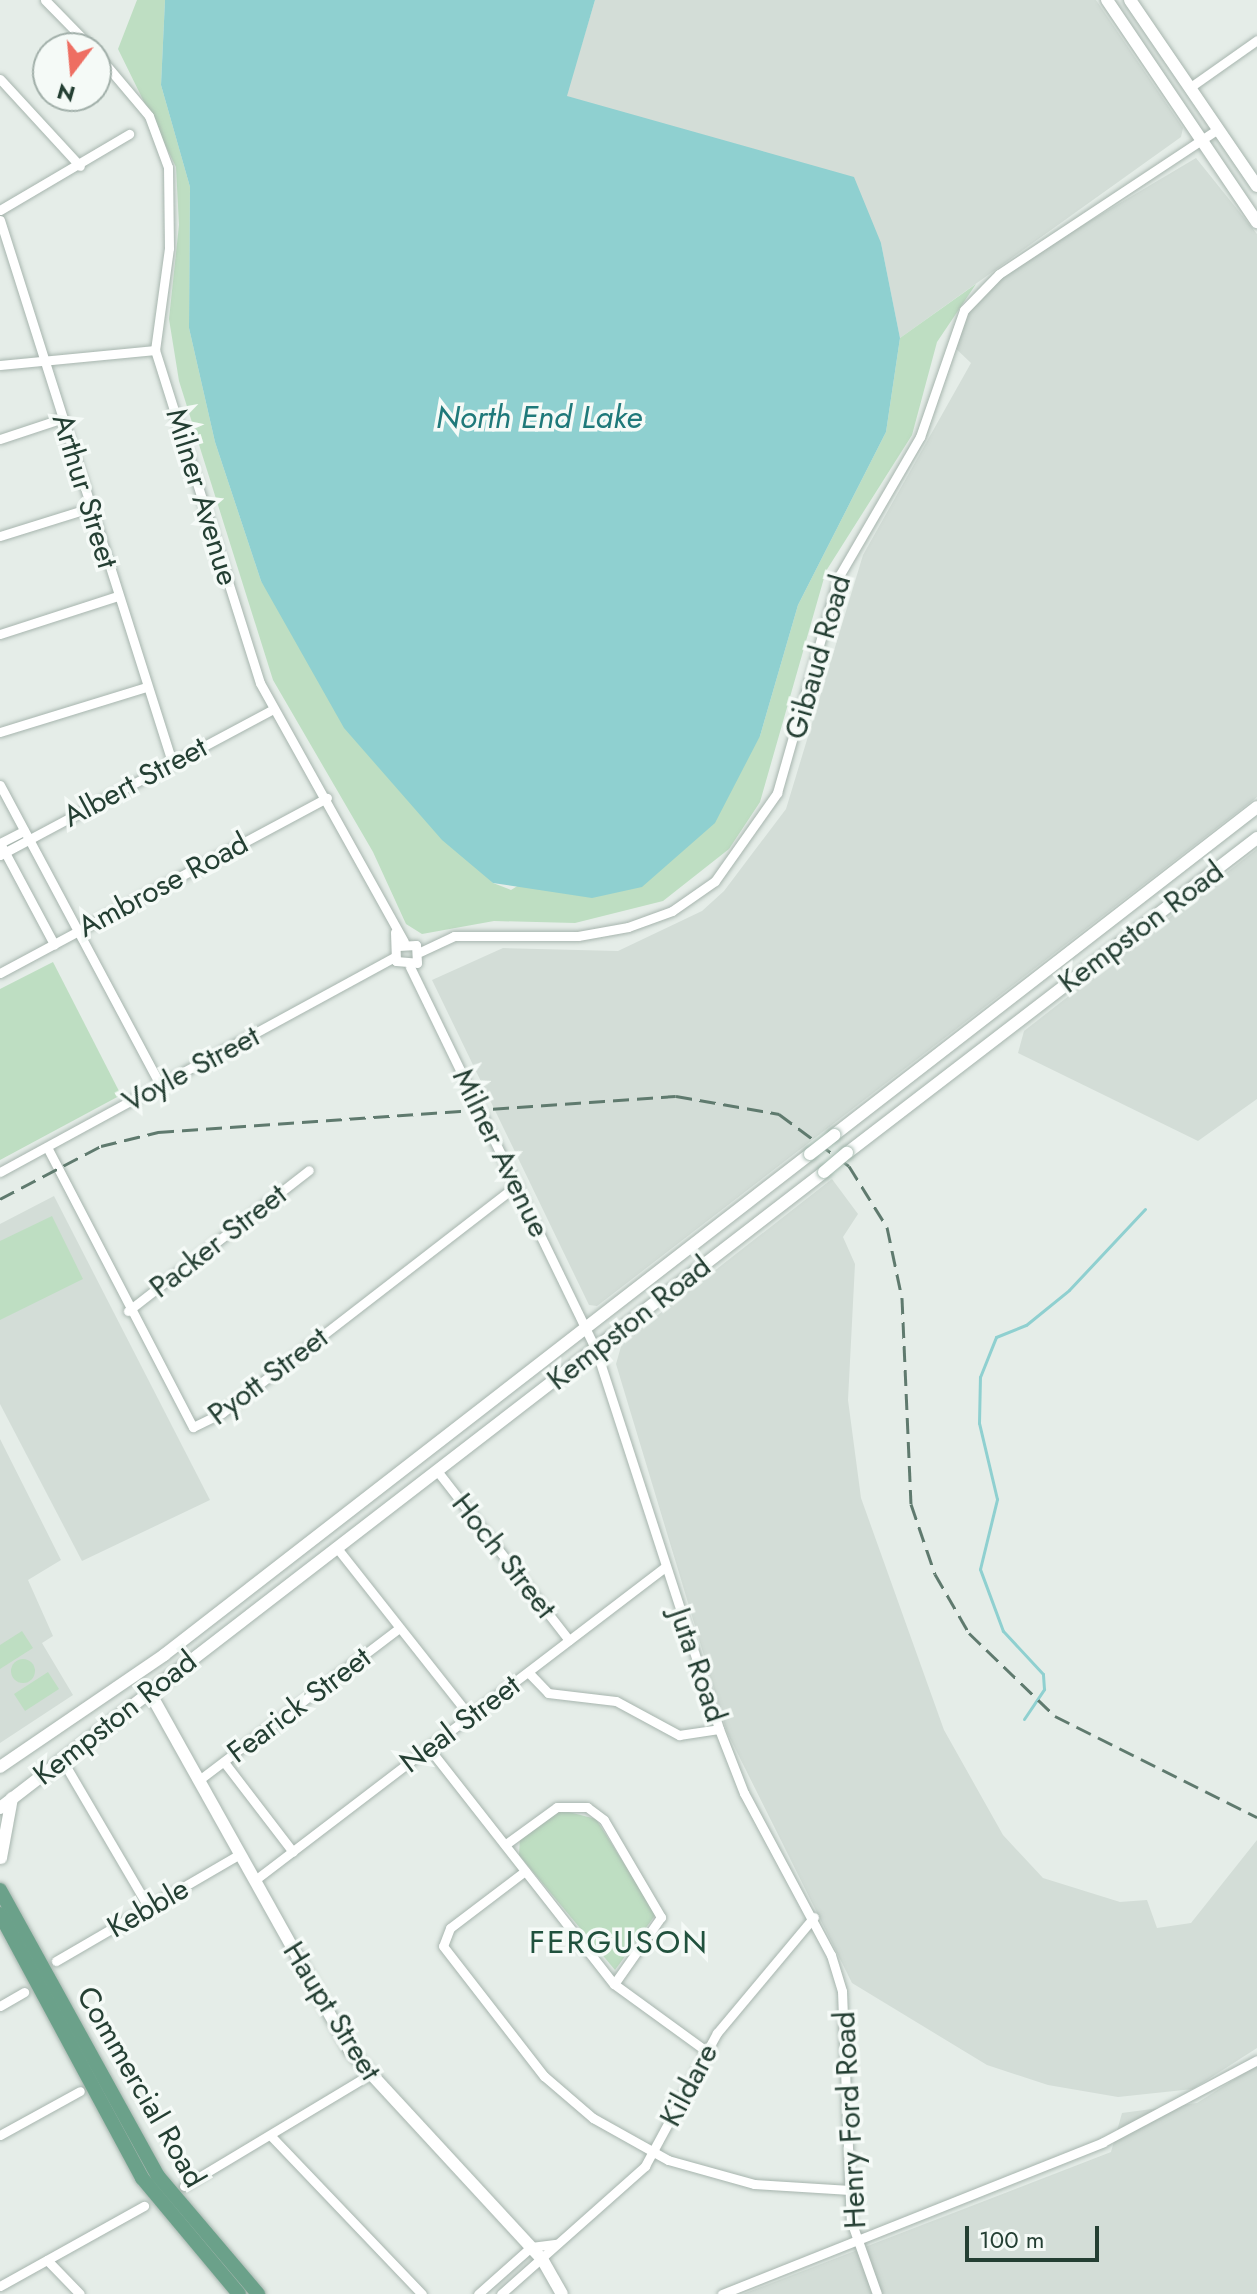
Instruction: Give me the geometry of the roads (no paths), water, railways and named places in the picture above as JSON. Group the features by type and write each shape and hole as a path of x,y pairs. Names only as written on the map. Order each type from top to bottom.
{"main road":[{"path":"1107,0 1257,222"},
{"path":"1130,0 1257,186"},
{"path":"1122,23 1139,13"},
{"name":"Kempston Road","path":"0,1767 164,1655 1257,807"},
{"name":"Kempston Road","path":"0,1808 1257,838"},
{"name":"Haupt Street","path":"149,1691 367,2076 542,2259 562,2294"},
{"path":"1,1858 12,1798"},
{"name":"Commercial Road","path":"0,1890 158,2176 258,2294"},
{"name":"Commercial Road","path":"0,1914 142,2178 239,2294"}],"street":[{"path":"45,0 76,32"},
{"path":"1189,88 1257,40"},
{"name":"Milner Avenue","path":"112,71 142,104 168,167 169,248 155,350 271,710 327,798 401,944"},
{"path":"0,79 80,166"},
{"name":"Gibaud Road","path":"418,948 482,933 578,936 628,927 685,904 727,868 777,793 839,576 920,437 964,310 991,280 1218,129"},
{"path":"0,210 80,166 129,134"},
{"name":"Arthur Street","path":"0,220 172,762"},
{"path":"0,365 155,350"},
{"path":"0,439 63,418"},
{"path":"0,536 90,508"},
{"path":"0,634 118,596"},
{"path":"0,732 146,687"},
{"name":"Albert Street","path":"1,848 271,710"},
{"path":"0,785 160,1085"},
{"name":"Ambrose Road","path":"0,973 327,798"},
{"path":"1,848 54,944"},
{"path":"401,944 418,948 414,965 397,961 401,944"},
{"name":"Voyle Street","path":"0,1172 397,961"},
{"name":"Milner Avenue","path":"414,965 586,1327"},
{"name":"Pyott Street","path":"47,1147 183,1421 205,1426 517,1185"},
{"name":"Packer Street","path":"128,1311 309,1170"},
{"name":"Juta Road","path":"586,1327 719,1729 744,1793 814,1917 842,1991"},
{"name":"Hoch Street","path":"438,1472 569,1640"},
{"path":"337,1548 469,1715"},
{"name":"Neal Street","path":"255,1880 665,1567"},
{"name":"Fearick Street","path":"199,1780 399,1628"},
{"path":"528,1672 548,1693 616,1701 671,1732 695,1737 719,1729"},
{"path":"428,1747 614,1984 705,2050"},
{"path":"61,1758 149,1908"},
{"path":"224,1762 293,1852"},
{"path":"506,1844 557,1807 587,1807 604,1820 661,1917 614,1984"},
{"name":"Kebble","path":"56,1961 240,1854"},
{"path":"525,1871 450,1928 446,1955 544,2076 593,2118 654,2153 754,2184 850,2190"},
{"name":"Kildare","path":"501,2294 654,2153 705,2050 814,1917"},
{"name":"Henry Ford Road","path":"842,1991 850,2190 856,2241 877,2294"},
{"path":"0,2006 24,1992"},
{"path":"722,2294 1114,2137 1257,2060"},
{"path":"184,2186 367,2076"},
{"path":"0,2135 80,2091"},
{"path":"270,2135 422,2294"},
{"path":"0,2286 144,2206"},
{"path":"478,2294 531,2247 557,2244"},
{"path":"47,2260 80,2294"}],"water":[{"name":"North End Lake","path":"165,0 595,0 567,96 854,177 881,243 900,338 886,432 798,605 760,736 715,823 642,887 592,898 493,883 442,840 344,728 261,581 215,442 189,328 190,187 161,85"}],"waterway":[{"path":"1024,1719 1044,1689 1043,1674 1003,1631 980,1569 997,1499 979,1423 980,1377 996,1337 1026,1325 1069,1290 1145,1209"}],"railway":[{"path":"0,1199 101,1146 158,1132 676,1096 779,1114 849,1166 887,1227 902,1298 911,1504 935,1574 969,1633 1055,1716 1257,1817"}],"district":[{"name":"FERGUSON","path":"619,1942"}]}
